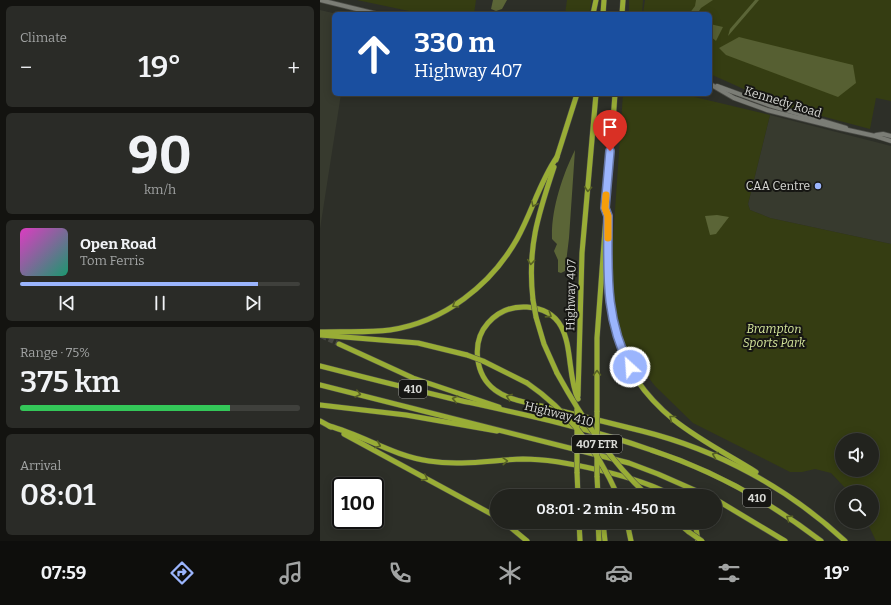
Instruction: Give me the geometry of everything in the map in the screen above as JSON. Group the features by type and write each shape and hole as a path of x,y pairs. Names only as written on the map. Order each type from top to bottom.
{"highway":[{"path":"593,12 596,0"},
{"path":"603,12 604,0"},
{"path":"622,12 623,0"},
{"path":"576,96 534,229 530,273 533,300 536,317 544,344 557,373 600,442 616,463 641,489"},
{"name":"Highway 407","path":"578,489 577,409 582,253 596,96"},
{"name":"407 ETR","path":"598,489 596,338 615,96"},
{"path":"320,334 398,328 436,316 467,296 491,274 509,252 558,157"},
{"path":"605,208 608,216 608,286 611,316 619,345 637,379 656,404 675,420 791,495 814,513 845,541"},
{"path":"578,399 572,386 568,344 563,330 555,320 534,308 519,307 505,311 487,324 478,342 477,357 480,370 486,381 500,393 526,402 643,431 698,448 754,474 798,501"},
{"path":"320,334 418,343 467,355 483,361 527,384 548,399 579,431 604,467 615,489"},
{"path":"339,344 413,378 492,403 507,411"},
{"name":"Highway 410","path":"320,366 619,439 684,462 754,496 788,517 821,541"},
{"name":"410","path":"320,384 629,463 692,489"},
{"path":"320,405 406,415 482,430 505,432"},
{"path":"320,421 490,513"},
{"path":"329,426 389,450 424,460 455,463 522,460 554,461 620,476 654,489"},
{"name":"410","path":"722,503 784,541"},
{"path":"512,529 527,541"},
{"path":"579,529 580,541"},
{"path":"598,529 599,541"},
{"path":"604,529 605,541"},
{"path":"628,529 631,541"},
{"path":"685,529 702,541"},
{"path":"696,529 698,541"}],"main road":[{"path":"320,0 369,12"},
{"name":"Kennedy Road","path":"712,84 734,98 767,110 875,136 891,142"},
{"name":"Kennedy Road","path":"875,136 884,134 891,136"}],"shaded area":[{"path":"493,0 507,0 502,9 496,11 491,9"},
{"path":"696,0 713,0 701,8 698,12 690,12 695,6"},
{"path":"755,0 759,0 728,36 730,29"},
{"path":"320,10 332,13 332,96 341,96 320,229"},
{"path":"712,24 723,27 716,41 712,38"},
{"path":"739,37 853,65 856,83 838,97 726,55 719,48"},
{"path":"770,115 891,146 891,244 770,218 750,210 748,204"},
{"path":"575,150 569,238 565,271 561,273 558,272 558,260 554,251 557,244 552,239 553,217 558,193"},
{"path":"717,215 729,217 716,234 710,235 705,216"}],"green space":[{"path":"357,0 476,0 474,12 414,12"},
{"path":"567,0 592,0 589,12 565,12"},
{"path":"629,0 643,0 642,12 629,12"},
{"path":"645,0 891,0 891,101 876,98 870,129 780,105 712,75 712,12 643,12"},
{"name":"Brampton Sports Park","path":"623,96 690,96 770,115 748,204 750,210 770,218 891,244 891,541 876,541 870,529 879,529 879,485 842,485 831,473 815,469 802,472 790,472 693,423 655,386 624,346 610,283"}],"tunnel":[{"path":"322,336 339,344"}],"slow traffic":[{"path":"606,195 605,208 608,216 608,238"}],"place":[{"name":"CAA Centre","path":"818,186"}],"route":[{"path":"610,151 605,208 608,216 609,299 611,316 619,345 630,367"}]}
